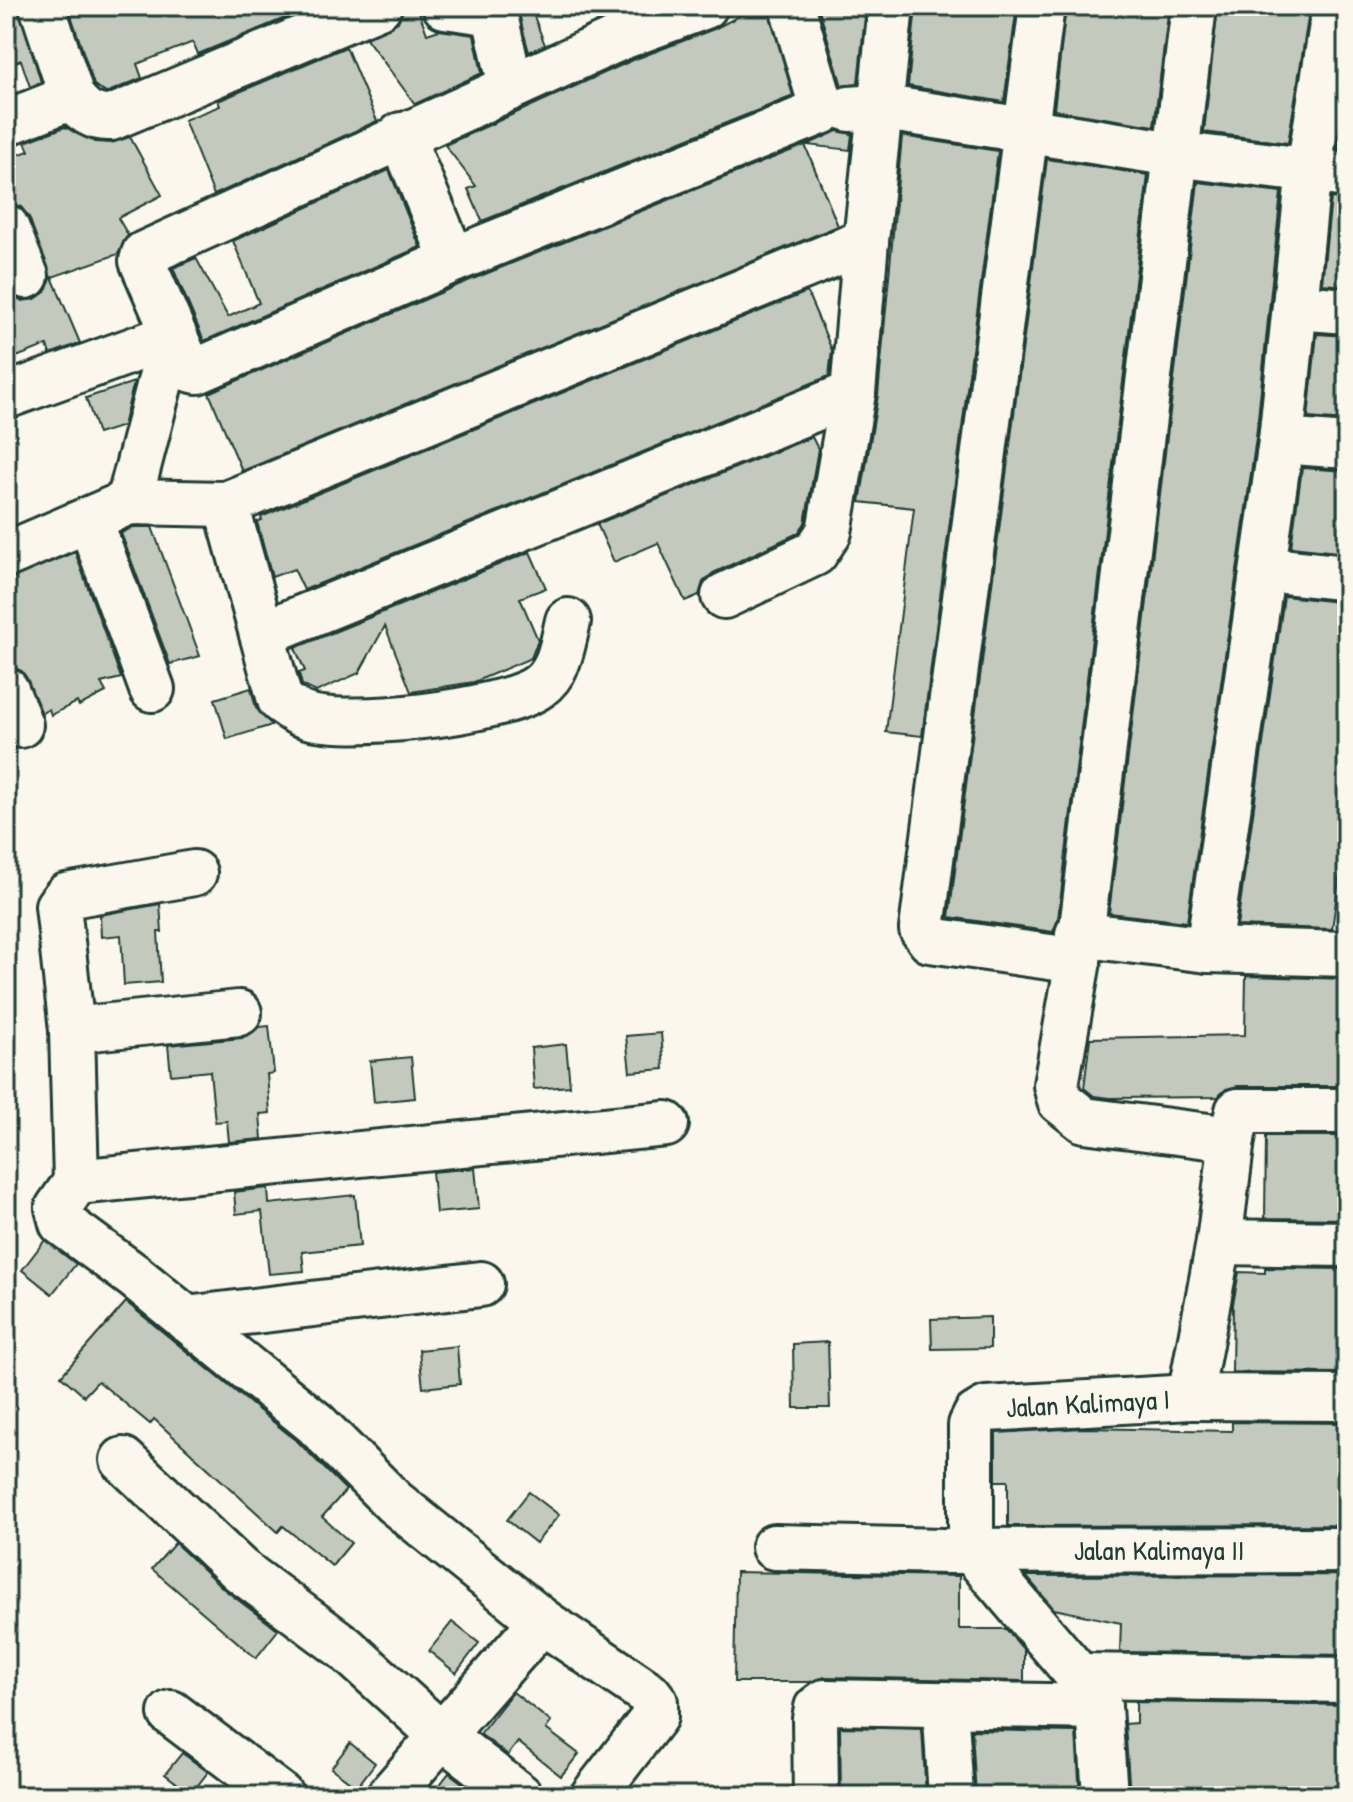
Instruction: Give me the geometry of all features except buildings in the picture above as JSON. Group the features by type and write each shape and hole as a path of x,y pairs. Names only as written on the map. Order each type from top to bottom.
{"street":[{"path":"42,6 72,97 79,108 111,118 379,6"},
{"path":"445,6 487,12 496,20 511,87"},
{"path":"705,6 625,21 511,87 144,254 142,261 172,336 189,369 197,371 453,260 823,111 879,107 1174,154 1328,172"},
{"path":"792,6 823,111"},
{"path":"724,596 815,553 824,545 829,532 853,393 891,6"},
{"path":"1042,6 922,929 930,940 1078,948 1347,954"},
{"path":"1194,6 1078,948 1056,1085 1060,1101 1084,1120 1102,1125 1235,1125 1347,1111"},
{"path":"1208,950 1264,569 1281,441 1286,372 1297,307 1328,172 1337,31"},
{"path":"6,123 72,97"},
{"path":"401,135 453,260"},
{"path":"6,227 26,276"},
{"path":"6,555 129,502 226,504 866,241"},
{"path":"1297,307 1347,311"},
{"path":"6,396 172,336"},
{"path":"129,502 172,336"},
{"path":"262,634 853,393"},
{"path":"1281,441 1347,446"},
{"path":"226,504 280,700 302,714 356,721 451,712 504,701 537,688 556,669 568,621"},
{"path":"90,521 152,689"},
{"path":"1264,569 1347,578"},
{"path":"194,873 60,900 58,906 72,1030 76,1182 58,1208 62,1223 315,1423 394,1502 542,1621 649,1694 655,1702 655,1716 593,1796"},
{"path":"72,1030 239,1013"},
{"path":"76,1182 666,1124"},
{"path":"1190,1397 1219,1242 1235,1125"},
{"path":"1219,1242 1347,1244"},
{"path":"186,1319 481,1284"},
{"name":"Jalan Kalimaya I","path":"971,1550 971,1425 976,1415 986,1409 1190,1397 1347,1398"},
{"path":"123,1460 240,1570 345,1648 441,1735 520,1796"},
{"name":"Jalan Kalimaya II","path":"774,1547 1347,1550"},
{"path":"971,1550 1090,1691 1105,1796"},
{"path":"389,1796 542,1621"},
{"path":"816,1796 815,1719 817,1708 825,1702 945,1704 1090,1691 1347,1680"},
{"path":"945,1704 951,1796"},
{"path":"171,1713 281,1796"}]}
